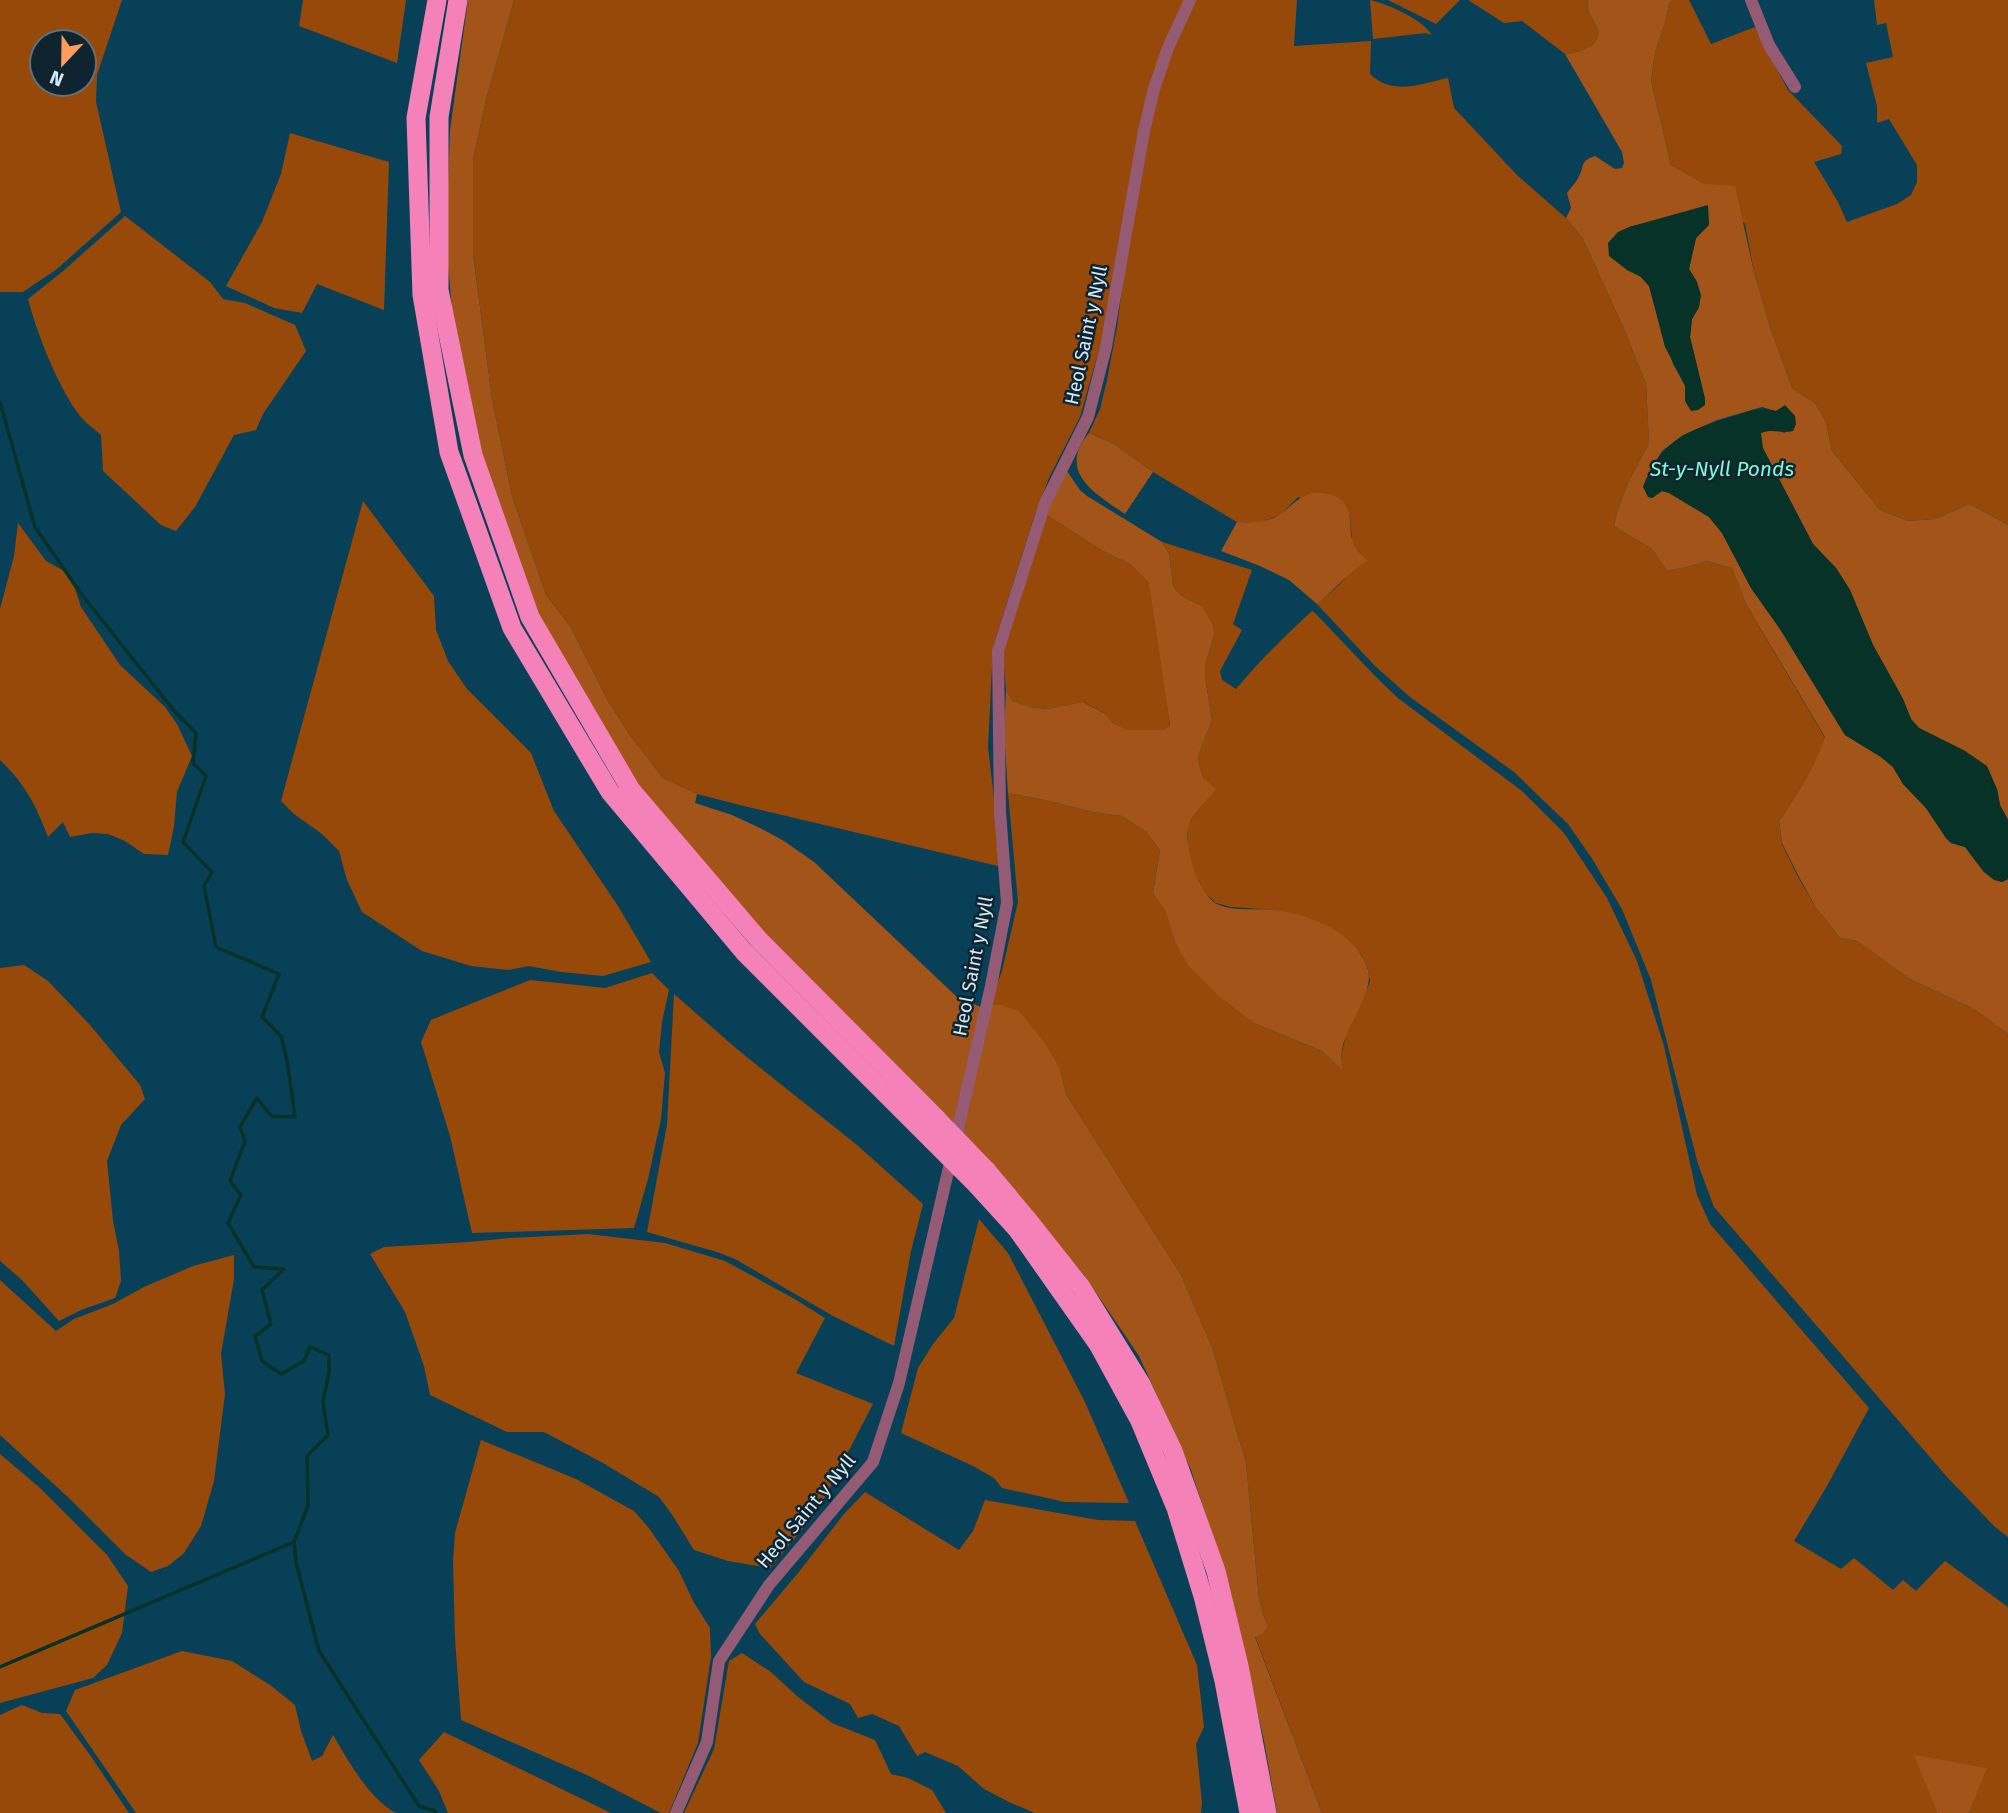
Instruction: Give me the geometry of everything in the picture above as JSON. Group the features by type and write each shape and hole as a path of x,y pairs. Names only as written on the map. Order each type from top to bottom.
{"highway":[{"path":"438,0 416,118 422,295 449,452 512,628 610,792 744,952 932,1140 982,1178 1027,1219 1081,1287 1141,1384 1173,1451 1216,1571 1239,1666 1267,1813"},
{"path":"458,0 439,117 439,290 473,456 530,617 631,790 759,940 936,1118 982,1178 1091,1334 1140,1421 1176,1508 1203,1596 1224,1681 1249,1813"},
{"path":"1224,1681 1227,1732 1238,1813"}],"street":[{"name":"Heol Saint y Nyll","path":"676,1813 707,1742 719,1661 769,1586 873,1462 899,1383 989,994 1007,904 1000,812 998,651 1045,503 1088,417 1106,347 1144,131 1154,89 1168,48 1190,0"},
{"path":"1751,0 1769,45 1795,87"}],"shaded area":[{"path":"0,0 122,0 98,72 98,28 28,28 28,98 96,98 121,212 57,269 23,292 0,292"},
{"path":"303,0 406,0 397,63 299,26"},
{"path":"468,0 514,0 486,100 473,159 473,254 492,399 512,496 546,595 570,626 608,701 629,734 663,778 697,794 695,803 760,828 814,862 957,997 981,1007 955,1124 670,841 530,611 475,454 455,344 446,241 450,130"},
{"path":"514,0 1186,0 1171,28 1101,343 1080,417 1049,478 1036,511 993,647 988,747 1002,867 697,794 663,778 629,734 608,701 570,626 546,595 512,496 492,399 473,254 473,159 486,100"},
{"path":"1193,0 1297,0 1294,46 1371,41 1370,74 1379,81 1398,87 1448,78 1454,108 1517,175 1566,218 1583,239 1646,384 1649,443 1628,483 1614,526 1652,549 1667,571 1707,561 1732,568 1746,604 1825,738 1805,781 1779,821 1782,844 1798,877 1815,906 1840,938 1857,941 1910,979 1974,1009 2008,1034 2008,1537 1948,1478 1714,1207 1698,1164 1651,980 1622,909 1568,824 1514,772 1410,697 1375,666 1317,604 1352,571 1356,549 1352,541 1350,516 1298,497 1281,514 1270,519 1256,523 1237,522 1153,472 1114,444 1089,433 1100,409 1107,380 1132,215 1165,59"},
{"path":"1370,0 1404,13 1421,23 1432,35 1426,33 1373,39"},
{"path":"1388,0 1460,0 1436,24"},
{"path":"1468,0 1588,0 1598,33 1597,38 1584,50 1565,54 1522,21 1504,23"},
{"path":"1588,0 1673,0 1669,4 1655,52 1651,81 1671,165 1705,184 1735,186 1754,272 1792,388 1815,403 1826,422 1832,451 1880,510 1908,521 1935,519 1970,504 2008,525 2008,820 2000,805 1997,789 1965,751 1919,728 1911,719 1873,645 1850,590 1836,568 1813,544 1762,448 1760,433 1771,429 1785,433 1789,410 1785,406 1776,411 1762,407 1717,420 1683,435 1662,451 1643,487 1652,498 1662,491 1669,493 1709,517 1722,533 1751,588 1780,629 1845,735 1893,767 1903,784 1926,808 1951,843 1965,847 1984,872 2002,882 2008,879 2008,1034 1974,1009 1910,979 1857,941 1840,938 1815,906 1782,843 1779,821 1805,781 1825,737 1746,604 1732,568 1707,561 1667,571 1652,549 1614,526 1628,483 1649,443 1646,384 1583,239 1566,218 1571,208 1567,193 1587,160 1595,156 1615,169 1622,168 1624,163 1622,152 1565,54 1590,47 1597,38 1598,33","holes":["1707,215 1709,224 1696,238 1689,269 1697,282 1699,307 1692,319 1690,337 1705,399 1685,401 1685,386 1673,364 1649,286 1641,277 1629,227"]},
{"path":"1673,0 1689,0 1711,44 1755,27 1788,90 1842,146 1841,154 1814,162 1847,222 1897,204 1911,195 1917,182 1917,165 1889,119 1877,123 1877,106 1866,63 1893,57 1886,23 1877,25 1874,0 2008,0 2008,525 1970,504 1935,519 1908,521 1880,510 1832,451 1826,422 1815,403 1792,388 1754,272 1745,224 1705,184 1671,165 1651,81 1655,52 1669,4"},
{"path":"290,133 389,162 384,310 317,284 302,313 274,308 226,286 262,222 281,174"},
{"path":"125,216 210,282 223,299 245,303 295,325 306,351 263,414 256,430 234,435 195,507 176,531 161,525 103,471 101,435 79,415 69,400 42,342 28,299"},
{"path":"1089,433 1114,444 1153,472 1125,514 1092,490 1078,470 1080,447"},
{"path":"1067,471 1087,496 1162,542 1169,554 1173,586 1180,595 1202,606 1213,626 1214,636 1205,665 1212,720 1198,756 1204,779 1216,789 1190,822 1188,841 1193,866 1204,890 1217,904 1302,916 1330,927 1354,945 1368,970 1369,979 1364,998 1345,1040 1342,1070 1322,1051 1254,1023 1218,995 1188,965 1175,942 1165,910 1153,893 1160,850 1146,832 1122,816 1008,793 1004,731 1006,691 1013,701 1031,707 1047,709 1083,702 1106,714 1113,723 1127,730 1164,730 1170,726 1149,582 1130,564 1101,550 1047,515"},
{"path":"1312,493 1332,495 1342,501 1348,511 1354,545 1367,561 1317,604 1289,580 1221,551 1237,522 1273,518"},
{"path":"363,501 434,596 436,630 448,661 467,689 531,753 554,811 618,906 651,962 603,976 529,966 508,970 471,966 422,951 362,912 347,880 339,851 281,801"},
{"path":"1047,515 1101,550 1130,564 1150,582 1170,726 1164,730 1126,730 1113,723 1106,714 1084,702 1047,709 1031,707 1013,701 1006,691 1003,653"},
{"path":"18,523 46,561 64,571 75,589 81,607 120,665 165,707 177,724 192,756 177,792 168,855 144,854 125,841 108,834 92,833 70,837 63,822 48,837 29,796 0,760 0,609 14,556"},
{"path":"1162,542 1252,570 1233,624 1242,630 1220,671 1222,680 1236,689 1272,649 1312,611 1398,698 1522,791 1564,833 1607,898 1637,961 1664,1046 1697,1195 1710,1224 1869,1408 1794,1541 1841,1569 1854,1558 1893,1590 1903,1580 1916,1591 1945,1561 2008,1607 2008,1813 1969,1813 1986,1768 1915,1756 1937,1813 1322,1813 1255,1636 1268,1626 1259,1598 1246,1463 1212,1347 1181,1275 1066,1094 1060,1069 989,1005 1002,971 1018,902 1008,793 1122,816 1146,832 1160,850 1153,893 1165,909 1175,942 1254,1023 1322,1051 1341,1069 1347,1032 1370,982 1362,956 1340,934 1312,919 1274,910 1231,907 1216,903 1204,892 1193,869 1188,851 1188,825 1196,812 1204,779 1198,756 1212,720 1205,665 1214,636 1202,606 1180,595 1173,586 1169,554"},
{"path":"24,965 48,981 90,1025 140,1085 145,1099 121,1125 107,1161 121,1281 115,1298 59,1321 22,1280 0,1261 0,968"},
{"path":"652,973 669,990 659,1052 665,1073 661,1119 634,1228 472,1233 450,1136 421,1042 431,1020 530,980 605,988"},
{"path":"674,994 738,1050 857,1145 923,1204 911,1251 894,1346 833,1316 735,1259 647,1232 667,1125"},
{"path":"989,1005 1000,1005 1019,1011 1046,1045 1060,1069 1066,1094 1181,1275 1212,1347 1246,1463 1259,1598 1268,1626 1262,1634 1255,1637 1322,1813 1277,1813 1264,1741 1229,1586 1191,1470 1139,1356 1084,1275 960,1129"},
{"path":"979,1219 1008,1253 1084,1400 1129,1503 1065,1502 1002,1488 994,1478 973,1466 901,1433 918,1368 954,1318"},
{"path":"588,1234 665,1243 725,1261 793,1298 825,1318 796,1373 873,1404 818,1510 770,1568 728,1561 694,1550 659,1497 544,1432 507,1432 430,1395 424,1366 405,1312 370,1254 384,1247"},
{"path":"234,1255 234,1279 221,1354 225,1394 214,1481 201,1526 184,1553 168,1566 151,1572 125,1554 0,1435 0,1280 56,1331 74,1319 113,1304 193,1266"},
{"path":"481,1440 576,1479 634,1511 679,1571 710,1628 711,1657 698,1743 669,1813 661,1813 587,1775 461,1720 455,1639 455,1533"},
{"path":"0,1454 40,1488 107,1555 128,1586 122,1633 107,1665 93,1678 0,1703"},
{"path":"865,1492 959,1550 973,1531 985,1500 1098,1520 1135,1521 1197,1665 1204,1727 1196,1744 1201,1813 1035,1813 984,1789 958,1766 925,1752 917,1756 899,1726 872,1714 858,1718 850,1704 804,1682 760,1634 755,1624"},
{"path":"182,1651 232,1661 270,1685 295,1705 312,1761 322,1756 333,1735 367,1788 395,1813 136,1813 66,1711 75,1690"},
{"path":"742,1653 771,1672 832,1723 875,1740 891,1774 908,1778 932,1790 946,1813 684,1813 714,1749 729,1661"},
{"path":"22,1705 42,1713 60,1714 129,1813 0,1813 0,1715"},
{"path":"444,1732 611,1813 448,1813 439,1791 419,1760"},
{"path":"1914,1755 1987,1768 1969,1813 1937,1813"}],"water":[{"name":"St-y-Nyll Ponds","path":"1708,205 1709,225 1696,238 1689,269 1701,295 1699,307 1692,319 1690,337 1705,399 1705,405 1691,411 1685,401 1685,385 1665,347 1649,286 1641,277 1609,256 1608,243 1618,232 1629,227"},
{"name":"St-y-Nyll Ponds","path":"1785,405 1795,416 1793,431 1761,433 1763,448 1813,544 1836,568 1850,590 1873,645 1911,719 1919,728 1965,751 1987,766 2008,820 2008,879 2002,882 1994,880 1984,872 1965,847 1951,843 1946,838 1926,808 1903,784 1893,767 1845,735 1780,629 1751,588 1722,533 1709,517 1669,493 1662,491 1652,498 1648,497 1643,487 1659,457 1668,447 1690,432 1750,411 1776,411"}],"waterway":[{"path":"0,402 35,527 82,595 176,713 196,733 193,763 206,776 183,842 212,872 204,886 216,947 279,974 262,1017 281,1036 295,1117 271,1116 257,1098 240,1127 245,1141 230,1181 241,1195 228,1223 254,1267 284,1269 262,1290 271,1324 255,1336 262,1361 281,1374 304,1361 310,1347 329,1355 329,1372 323,1402 328,1435 307,1456 308,1506 294,1542 296,1562 319,1651 419,1806 436,1813"},
{"path":"0,1667 294,1542"}]}
